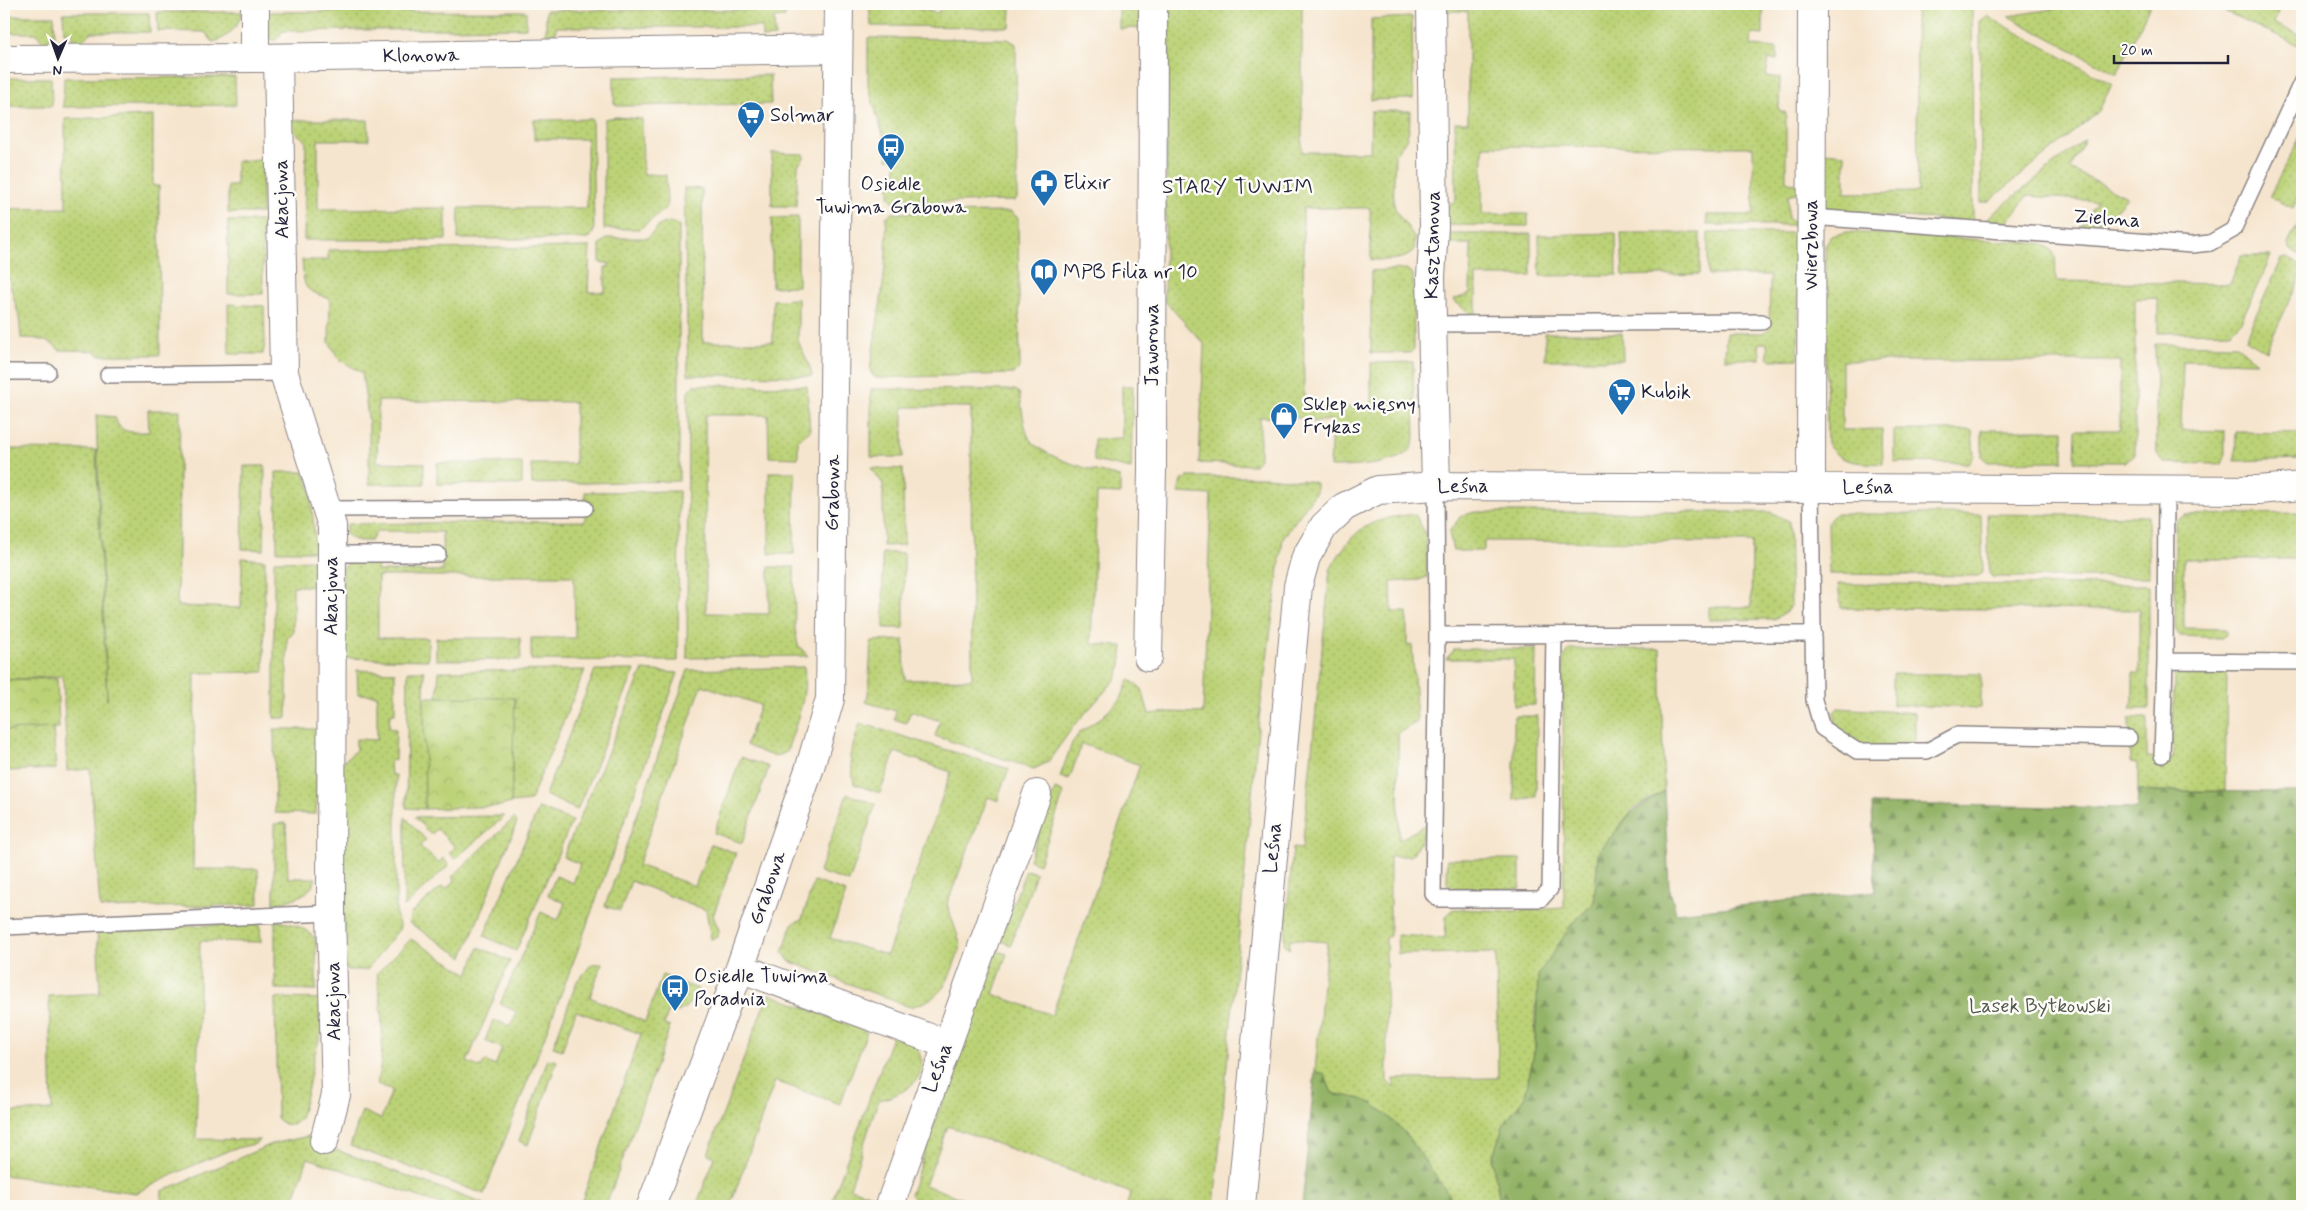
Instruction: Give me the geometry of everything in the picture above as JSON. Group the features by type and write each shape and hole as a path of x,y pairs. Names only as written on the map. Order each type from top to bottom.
{"street":[{"name":"Akacjowa","path":"255,4 266,58 284,373 332,526 332,913 336,1095 324,1141"},
{"name":"Grabowa","path":"651,1206 740,968 810,767 830,700 839,4"},
{"name":"Jaworowa","path":"1148,657 1152,470 1153,4"},
{"name":"Kasztanowa","path":"1431,4 1434,227 1431,276 1436,486"},
{"name":"Wierzbowa","path":"1811,487 1812,4"},
{"name":"Klonowa","path":"4,59 266,58 838,49"},
{"name":"Leśna","path":"1241,1206 1298,586 1306,557 1324,526 1344,507 1378,490 1436,486 2258,490 2302,486"},
{"name":"Leśna","path":"890,1202 1037,794"},
{"path":"740,968 946,1044"}],"lane":[{"name":"Zielona","path":"1811,217 2192,245 2210,243 2233,230 2302,81"},
{"path":"1433,324 1762,322"},
{"path":"4,372 48,372"},
{"path":"108,375 284,373"},
{"path":"1436,486 1437,635 1433,894 1439,899 1541,899 1550,889 1554,635"},
{"path":"1811,487 1814,700 1822,728 1858,751 1927,751 1957,735 2129,738"},
{"path":"2162,756 2165,661 2166,489"},
{"path":"326,509 585,508"},
{"path":"331,554 438,554"},
{"path":"1437,635 1814,634"},
{"path":"2165,661 2302,662"},
{"path":"4,927 332,913"}],"green space":[{"path":"869,4 892,4 939,13 939,4 977,4 1011,9 1010,27 871,26"},
{"path":"1119,4 1141,4 1140,28 1119,29"},
{"path":"1170,4 1302,4 1302,152 1370,152 1371,111 1410,111 1408,134 1395,154 1394,197 1395,208 1414,238 1412,252 1400,258 1371,260 1370,208 1303,208 1304,407 1371,407 1371,363 1413,362 1415,438 1412,448 1404,455 1373,464 1330,467 1332,420 1310,422 1310,418 1260,417 1260,459 1255,465 1199,463 1204,344 1164,300"},
{"path":"1439,4 1763,4 1763,35 1752,34 1751,46 1777,48 1777,60 1769,59 1766,76 1780,78 1779,110 1786,113 1786,181 1799,185 1799,192 1788,195 1788,219 1797,222 1797,225 1707,225 1707,215 1754,215 1753,147 1483,146 1482,214 1528,214 1528,226 1442,225 1441,211 1456,200 1455,122 1468,122 1468,11 1439,11"},
{"path":"1916,4 1972,4 1973,221 1831,213 1825,208 1824,152 1845,154 1845,193 1918,192"},
{"path":"2084,4 2151,4 2117,74 2008,16"},
{"path":"2209,4 2282,4 2273,23 2302,36 2300,46"},
{"path":"546,10 780,10 785,12 785,17 774,18 775,37 762,38 762,27 556,27 555,36 546,34"},
{"path":"526,11 526,28 283,31 275,41 262,32 263,16 271,12"},
{"path":"157,12 242,12 232,31 223,38 213,42 205,32 158,31"},
{"path":"63,13 149,13 150,32 91,32 82,41 72,41 72,33 64,33"},
{"path":"4,16 54,16 55,36 43,43 36,33 4,33"},
{"path":"1987,16 2112,84 2099,111 1989,201 1981,203 1980,21"},
{"path":"1412,17 1413,99 1371,100 1371,19"},
{"path":"868,38 1008,39 1016,44 1017,199 1014,201 894,203 889,195 889,185 896,185 896,160 887,159 888,151 868,86"},
{"path":"770,75 771,104 618,106 614,103 614,77"},
{"path":"235,77 236,105 63,107 64,78"},
{"path":"4,78 51,78 52,106 4,106"},
{"path":"153,116 153,186 159,186 160,355 99,355 95,351 59,350 46,341 21,338 19,317 4,262 4,209 66,208 65,119"},
{"path":"616,117 642,119 643,174 666,175 667,207 640,229 604,229 604,119"},
{"path":"592,119 594,231 589,239 458,239 459,208 587,208 587,139 534,139 534,120"},
{"path":"289,120 368,120 369,140 318,140 318,209 446,208 446,240 304,240 306,141 290,128"},
{"path":"2302,133 2302,190 2293,208 2269,197"},
{"path":"2085,139 2070,169 2127,197 2112,213 2094,224 2079,227 2097,201 2027,196 2007,223 1985,220"},
{"path":"772,153 804,154 804,158 798,165 796,206 772,206"},
{"path":"262,160 262,213 228,213 228,186 236,186 236,161"},
{"path":"684,188 702,189 703,342 773,342 773,300 798,299 798,341 812,376 688,375"},
{"path":"1011,212 1018,218 1020,368 1014,374 877,378 873,376 870,370 886,256 886,217 893,213"},
{"path":"2302,216 2302,255 2289,249 2288,244"},
{"path":"798,217 798,286 772,287 772,218"},
{"path":"228,221 262,221 263,294 228,294"},
{"path":"669,222 679,225 679,481 532,484 531,464 575,464 575,402 378,401 377,462 424,463 424,484 369,484 369,424 362,373 339,359 329,342 330,299 306,287 302,260 328,260 328,250 590,247 588,292 605,292 605,267 609,267 609,263 600,263 600,245 606,238 647,238 660,225"},
{"path":"1847,232 2040,243 2047,246 2054,254 2056,281 2230,284 2241,256 2271,256 2241,321 2230,332 2158,333 2158,298 2135,299 2135,454 2125,462 2075,462 2076,430 2120,430 2120,361 1842,361 1842,430 1882,429 1883,464 1844,459 1832,450 1827,443 1825,245 1831,236"},
{"path":"1616,233 1617,275 1540,276 1539,235"},
{"path":"1621,233 1700,233 1700,274 1623,276"},
{"path":"1708,233 1799,233 1798,359 1772,360 1768,357 1767,343 1759,343 1760,359 1725,359 1726,333 1763,333 1769,329 1770,275 1708,275"},
{"path":"1441,234 1531,234 1531,276 1476,276 1476,314 1469,313 1453,300 1470,294 1471,244 1441,244"},
{"path":"2287,258 2302,265 2302,274 2266,351 2246,340 2282,259"},
{"path":"1406,269 1413,274 1414,349 1410,353 1371,353 1371,271"},
{"path":"228,304 264,306 265,343 263,354 229,354"},
{"path":"1545,333 1622,333 1623,360 1545,360"},
{"path":"2155,344 2236,345 2257,362 2183,360 2181,430 2225,431 2225,457 2222,464 2163,463 2157,453"},
{"path":"694,385 807,386 810,431 798,440 798,458 769,457 768,415 705,415 706,613 769,614 769,567 794,567 795,629 798,645 808,656 687,658 688,391"},
{"path":"1122,386 1133,386 1131,469 1094,461 1094,439 1122,438"},
{"path":"871,389 1015,390 1019,393 1027,434 1035,445 1057,458 1098,472 1120,477 1120,494 1097,493 1091,644 1123,646 1121,665 1116,679 1073,727 1048,762 1034,769 935,736 940,721 911,711 906,723 894,719 896,711 865,702 868,696 871,641 904,640 905,680 972,679 971,407 903,407 903,457 871,457"},
{"path":"148,410 180,410 177,606 241,608 242,558 265,560 264,672 195,673 193,869 258,869 259,904 100,908 90,769 67,771 63,676 4,680 4,449 96,450 107,700 96,415 115,417 117,423 124,430 149,432"},
{"path":"1894,430 1972,430 1974,456 1968,463 1894,462"},
{"path":"1982,430 2063,430 2063,461 1988,462 1982,457"},
{"path":"2236,432 2302,433 2302,459 2235,461"},
{"path":"437,463 522,463 522,485 437,484"},
{"path":"244,466 265,466 264,550 242,549"},
{"path":"871,468 903,469 904,545 883,546 883,484"},
{"path":"276,472 304,472 310,488 316,551 277,551"},
{"path":"769,472 795,472 794,554 769,554"},
{"path":"1188,477 1266,477 1316,483 1316,492 1283,538 1259,719 1214,1206 1126,1206 1131,1193 948,1126 925,1185 969,1201 967,1206 937,1206 922,1203 910,1195 995,950 1007,954 993,994 1052,1015 1140,765 1082,744 1069,780 1060,777 1072,743 1080,732 1102,717 1121,699 1129,679 1142,689 1149,714 1169,712 1203,713 1211,495 1178,493 1181,480"},
{"path":"679,491 678,661 531,660 531,638 575,638 574,576 378,576 378,638 428,638 428,660 342,658 343,568 347,564 374,558 378,562 377,571 443,571 442,532 377,531 371,541 360,541 347,535 345,532 347,524 585,521 585,492"},
{"path":"1475,512 1770,512 1789,521 1791,605 1786,612 1774,619 1709,620 1709,607 1751,607 1752,542 1484,541 1484,551 1453,551 1449,532 1461,516"},
{"path":"2302,513 2302,559 2184,559 2184,628 2226,629 2226,635 2221,638 2180,636 2175,629 2175,522 2185,515"},
{"path":"1415,514 1426,535 1427,577 1419,580 1391,582 1392,612 1407,612 1407,645 1412,644 1417,722 1398,733 1399,840 1427,824 1420,842 1411,856 1390,856 1390,936 1386,938 1387,1081 1394,1088 1394,1079 1498,1078 1496,953 1398,954 1397,935 1445,938 1446,916 1454,909 1515,911 1564,908 1563,658 1570,649 1660,649 1664,791 1633,809 1598,853 1594,903 1572,924 1558,947 1535,1007 1535,1048 1525,1097 1503,1126 1492,1159 1501,1206 1458,1206 1372,1103 1332,1093 1324,1074 1315,1071 1327,942 1290,939 1289,949 1284,945 1293,848 1302,849 1330,570 1346,544 1364,528 1385,519"},
{"path":"1835,514 1981,514 1983,573 1978,576 1829,574 1828,522"},
{"path":"1987,514 2148,516 2149,577 1992,577 1989,573"},
{"path":"882,553 904,553 904,628 884,628"},
{"path":"316,560 316,586 293,586 293,632 287,639 287,718 274,718 274,561"},
{"path":"1838,584 2149,585 2149,709 2130,709 2133,700 2133,673 2139,674 2139,610 1841,608"},
{"path":"436,638 520,638 521,660 436,660"},
{"path":"1455,649 1536,649 1535,705 1514,706 1514,659 1446,659"},
{"path":"804,667 803,699 797,720 787,751 778,755 767,754 746,745 760,705 702,685 638,865 695,886 711,844 736,853 713,916 719,930 718,937 711,939 706,910 631,881 620,911 605,906 688,670"},
{"path":"357,670 395,672 395,714 390,714 389,728 396,729 395,760 390,761 391,775 396,775 396,915 400,928 367,970 347,970 344,966 342,763 356,750 356,739 377,740 377,695 358,694"},
{"path":"585,670 530,801 511,803 515,698 437,697 439,671"},
{"path":"595,670 635,670 577,810 545,795"},
{"path":"643,670 678,673 576,955 484,1194 350,1146 362,1111 381,1119 392,1090 377,1084 382,1056 382,1015 377,973 411,939 468,974 479,947 510,961 467,1062 481,1068 485,1061 495,1066 502,1048 485,1041 493,1020 511,1026 517,1012 500,1004 541,912 558,920 565,903 548,895 556,876 573,883 580,864 563,857"},
{"path":"408,671 424,671 425,809 406,808"},
{"path":"2174,671 2227,671 2225,791 2138,791 2138,763 2130,762 2129,718 2147,718 2147,757 2173,759"},
{"path":"1893,674 1981,674 1981,708 1893,705"},
{"path":"57,678 59,728 4,730 4,680"},
{"path":"424,697 515,698 511,803 500,806 425,809"},
{"path":"1838,708 1915,713 1915,740 1906,747 1859,746 1843,734 1835,721 1834,712"},
{"path":"1514,716 1537,716 1536,797 1514,800"},
{"path":"860,723 1009,769 999,794 999,801 988,797 947,904 961,945 949,976 945,985 932,998 910,1007 789,961 783,952 792,924 802,919 814,881 846,892 830,938 887,955 951,772 895,752 880,793 854,784 850,756"},
{"path":"53,728 56,769 4,771 4,730"},
{"path":"274,729 318,729 316,814 275,813"},
{"path":"741,757 769,767 742,843 714,833"},
{"path":"1055,789 1064,793 1039,864 1029,860"},
{"name":"Lasek Bytkowski","path":"1664,791 1669,886 1676,913 1875,891 1872,804 2137,808 2138,791 2302,792 2302,1206 1501,1206 1492,1159 1503,1126 1525,1096 1535,1048 1538,975 1572,924 1594,903 1598,853 1631,813"},
{"path":"847,794 876,804 849,882 819,872"},
{"path":"539,808 572,821 516,951 484,936"},
{"path":"505,816 455,859 449,853 455,847 437,829 431,835 415,817"},
{"path":"405,817 426,840 420,846 438,863 443,858 449,865 404,907"},
{"path":"514,818 517,822 463,957 409,923 411,913 443,886 446,889 455,881 452,877"},
{"path":"286,823 288,878 316,878 314,884 305,893 293,899 274,904 274,824"},
{"path":"1447,859 1520,859 1520,889 1454,888 1447,884"},
{"path":"1026,870 1036,873 1011,945 999,940"},
{"path":"275,921 297,926 307,931 316,940 316,990 275,989"},
{"path":"260,924 261,942 200,941 196,1139 260,1140 255,1144 232,1149 136,1193 4,1175 4,1112 52,1110 49,996 100,993 97,928"},
{"path":"602,963 590,997 645,1022 662,975 698,989 688,1005 678,1012 669,1010 664,1025 670,1027 606,1206 580,1206 641,1034 576,1011 562,1050 553,1047 577,981 592,964"},
{"path":"770,994 867,1032 840,1104 775,1081 730,1206 696,1206 715,1157 708,1154 762,1010"},
{"path":"275,998 325,999 322,1030 300,1119 292,1125 284,1124 277,1119"},
{"path":"895,1029 909,1039 918,1050 922,1061 921,1071 915,1081 906,1089 878,1100 850,1188 907,1206 830,1206"},
{"path":"548,1059 557,1061 528,1145 519,1141"},
{"path":"1315,1071 1324,1074 1332,1093 1353,1097 1372,1104 1397,1124 1458,1206 1302,1206"},
{"path":"314,1135 317,1143 484,1204 485,1206 445,1206 308,1158 291,1206 175,1206 161,1203 162,1191 272,1144"}],"place":[{"name":"Solmar","path":"751,139"},
{"name":"Osiedle Tuwima Grabowa","path":"891,171"},
{"name":"Elixir","path":"1044,207"},
{"name":"MPB Filia nr 10","path":"1044,296"},
{"name":"Kubik","path":"1622,416"},
{"name":"Sklep mięsny Frykas","path":"1284,440"},
{"name":"Osiedle Tuwima Poradnia","path":"675,1012"}],"district":[{"name":"STARY TUWIM","path":"1238,187"}]}
